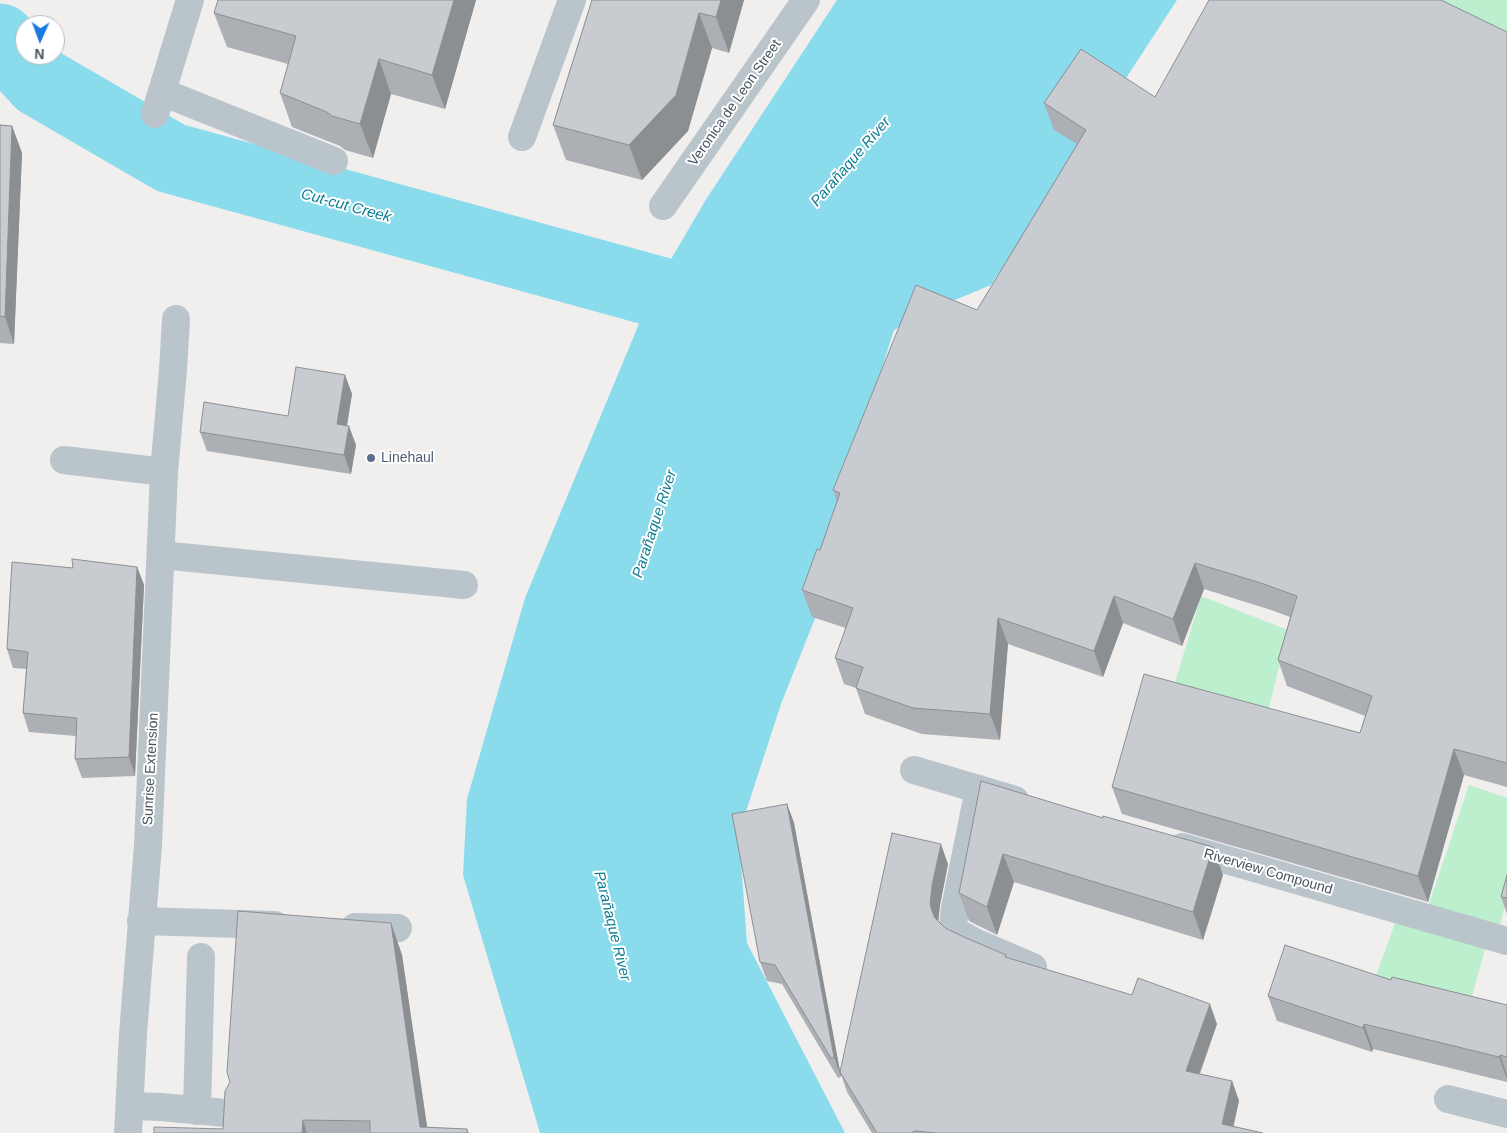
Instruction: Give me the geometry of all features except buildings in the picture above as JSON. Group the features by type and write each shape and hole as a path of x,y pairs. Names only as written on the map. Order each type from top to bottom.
{"street":[{"path":"190,0 158,103 334,161"},
{"path":"522,137 572,0"},
{"name":"Veronica de Leon Street","path":"663,206 806,0"},
{"name":"Sunrise Extension","path":"128,1133 133,1034 148,845 164,472 176,319"},
{"path":"64,460 164,472"},
{"path":"160,555 464,585"},
{"path":"914,770 1037,806"},
{"path":"979,789 953,925 956,931 977,943 1032,966"},
{"name":"Riverview Compound","path":"1162,842 1507,941"},
{"path":"141,922 300,926"},
{"path":"329,926 398,928"},
{"path":"196,1111 201,957"},
{"path":"1448,1100 1507,1114"},
{"path":"130,1106 226,1113"}],"green space":[{"path":"1426,0 1507,0 1507,36"},
{"path":"1201,596 1288,630 1265,724 1174,686"},
{"path":"1469,785 1507,798 1507,899 1499,928 1429,904"},
{"path":"1399,912 1486,946 1466,1017 1369,995"}],"water":[{"name":"Parañaque River","path":"837,0 1177,0 991,285 926,312 894,330 870,406 842,466 843,517 831,578 781,704 739,833 747,943 845,1133 540,1133 463,875 467,799 525,598 653,290 705,201"}],"waterway":[{"name":"Cut-cut Creek","path":"0,39 40,82 171,158 724,310"}],"place":[{"name":"Linehaul","path":"371,458"}]}
